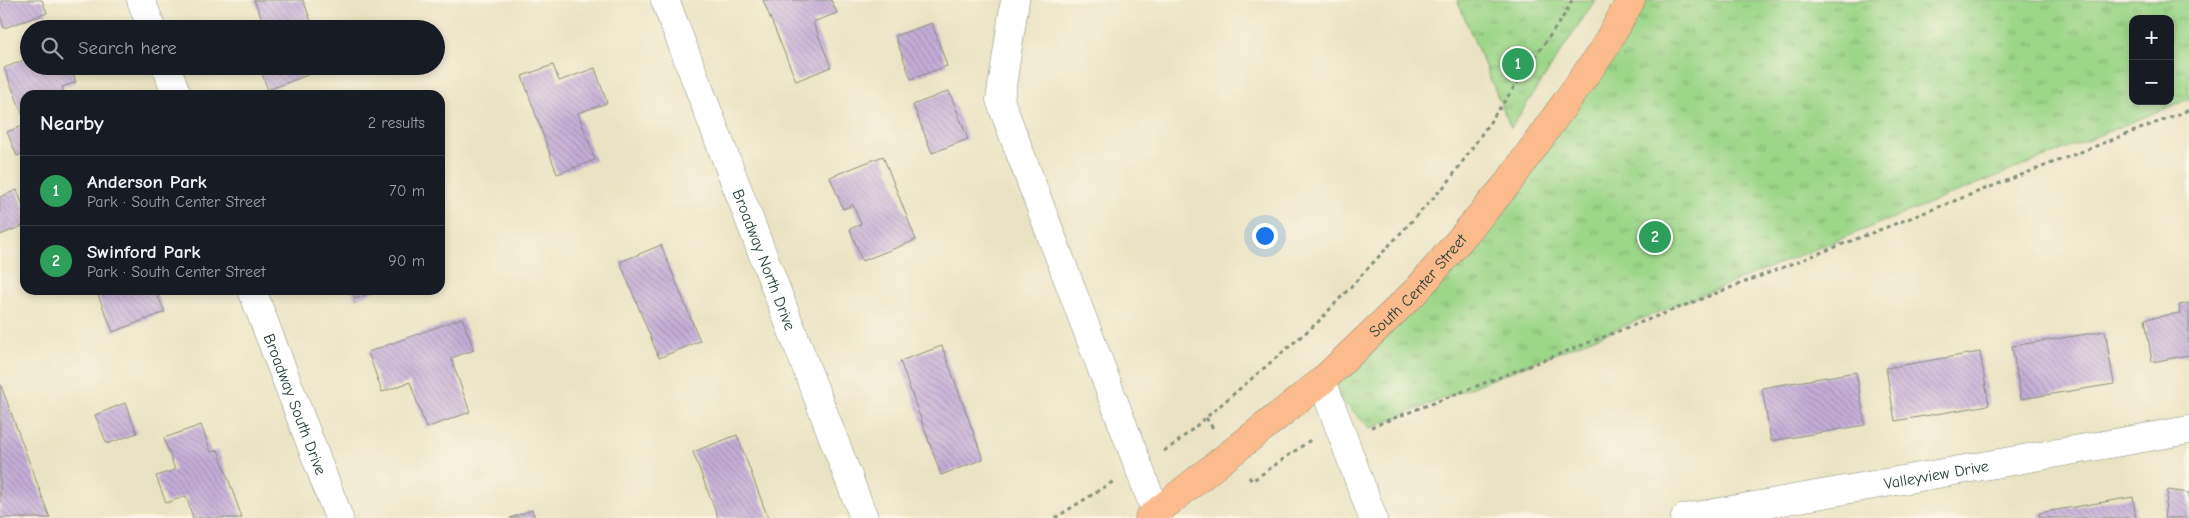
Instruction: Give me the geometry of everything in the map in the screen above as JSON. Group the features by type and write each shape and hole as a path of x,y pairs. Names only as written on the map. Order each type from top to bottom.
{"main road":[{"name":"South Center Street","path":"1155,517 1322,381 1417,290 1508,183 1601,53 1631,0"}],"street":[{"path":"141,0 149,20"},
{"name":"Broadway North Drive","path":"665,0 864,518"},
{"path":"1015,0 1000,100 1155,517"},
{"path":"169,75 175,90"},
{"name":"Broadway South Drive","path":"254,295 339,518"},
{"path":"1322,381 1373,518"},
{"name":"Valleyview Drive","path":"1684,518 2189,430"}],"path":[{"path":"1055,518 1175,444 1318,322 1442,188 1559,22 1572,0"},
{"path":"1342,435 1370,428 2189,110"}],"green space":[{"path":"1457,0 1595,0 1511,128"},
{"path":"1631,0 2189,0 2189,99 1370,428 1322,381 1417,290"}],"building":[{"path":"4,0 42,0 47,13 27,20 20,20 20,22 4,28 0,16 0,2"},
{"path":"254,0 303,0 311,20 262,20"},
{"path":"763,0 831,0 837,13 813,22 831,67 796,81"},
{"path":"932,23 947,66 911,79 895,36"},
{"path":"20,62 20,75 73,75 76,82 62,87 63,90 20,90 20,108 4,68"},
{"path":"553,65 559,81 595,68 607,103 578,113 595,160 557,174 522,76"},
{"path":"262,75 307,75 268,90"},
{"path":"949,91 968,139 932,153 913,105"},
{"path":"20,127 20,155 17,156 7,132"},
{"path":"883,156 916,240 862,261 850,229 861,224 853,205 843,209 830,177"},
{"path":"17,190 20,198 20,227 0,235 0,197"},
{"path":"661,245 700,341 659,358 620,262"},
{"path":"98,295 157,295 165,312 113,332"},
{"path":"354,295 365,295 355,299"},
{"path":"2189,303 2189,355 2152,362 2145,319 2180,313 2179,305"},
{"path":"462,318 474,350 451,358 470,412 426,428 410,382 382,392 368,352"},
{"path":"2105,331 2114,384 2021,399 2012,346"},
{"path":"942,346 983,459 941,475 900,361"},
{"path":"1980,352 1989,405 1895,421 1886,368"},
{"path":"1856,372 1865,425 1771,441 1762,388"},
{"path":"0,383 50,518 0,518"},
{"path":"125,403 137,433 107,444 95,415"},
{"path":"201,425 211,452 218,450 242,518 193,518 186,496 166,503 156,476 175,470 164,438"},
{"path":"737,435 768,518 718,518 693,452"},
{"path":"2168,490 2189,493 2189,518 2164,518"},
{"path":"2133,497 2136,518 2040,518 2039,513"},
{"path":"532,510 535,518 510,518"}],"place":[{"name":"Anderson Park","path":"1518,64"},
{"name":"Swinford Park","path":"1655,237"}]}
